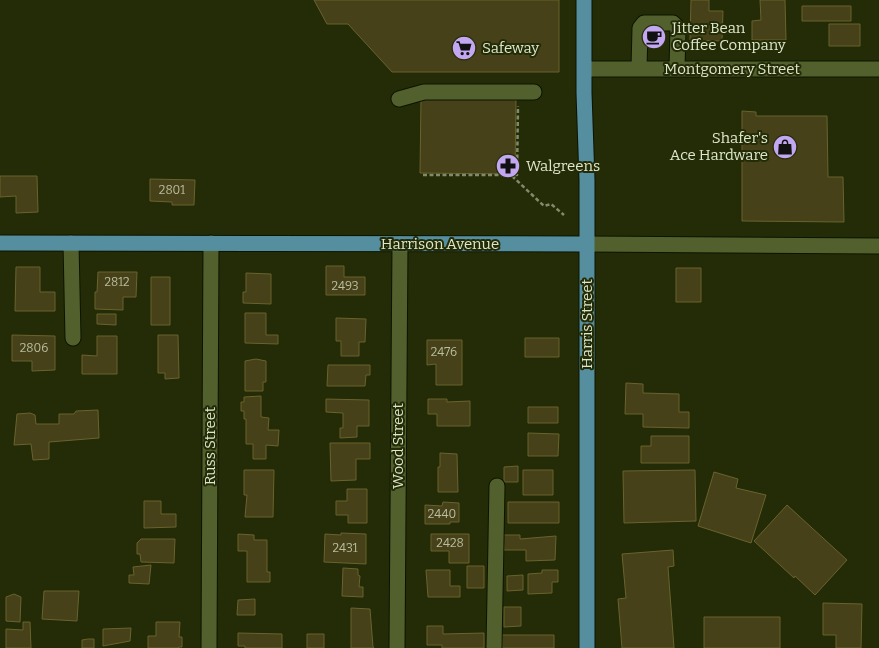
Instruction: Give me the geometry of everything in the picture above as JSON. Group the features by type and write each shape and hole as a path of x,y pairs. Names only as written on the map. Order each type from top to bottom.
{"main road":[{"name":"Harris Street","path":"584,0 587,244 587,648"},
{"name":"Harrison Avenue","path":"0,243 587,244"}],"street":[{"path":"639,69 640,28 644,23 672,23 678,28 678,69"},
{"name":"Montgomery Street","path":"585,69 879,69"},
{"path":"399,99 424,92 534,92"},
{"path":"71,243 73,338"},
{"name":"Russ Street","path":"209,648 211,243"},
{"name":"Wood Street","path":"397,648 400,244"},
{"name":"Harrison Avenue","path":"587,244 879,246"},
{"path":"494,648 497,486"}],"path":[{"path":"423,176 517,175 518,106"},
{"path":"511,175 544,206 551,204 564,215"}],"building":[{"name":"Safeway","path":"314,0 559,0 559,72 392,72 348,24 327,24"},
{"path":"691,0 709,0 709,11 723,11 722,41 690,40"},
{"path":"760,0 785,0 786,40 752,40 752,21 761,20"},
{"path":"802,6 851,6 851,21 802,21"},
{"path":"829,24 860,24 860,46 829,46"},
{"name":"Jitter Bean Coffee Company","path":"650,29 658,29 658,44 651,44"},
{"path":"421,98 516,98 515,174 420,173"},
{"name":"Shafer's Ace Hardware","path":"742,111 756,112 756,116 827,116 828,177 843,177 844,222 742,221"},
{"path":"0,176 37,176 38,212 16,213 16,196 0,197"},
{"path":"150,179 195,180 194,205 172,205 172,202 150,201"},
{"path":"326,266 344,266 344,277 365,277 365,295 326,295"},
{"path":"16,267 40,267 40,292 55,292 55,311 15,311"},
{"path":"676,268 701,268 701,302 676,302"},
{"path":"98,272 137,272 136,297 123,297 123,310 95,309"},
{"path":"246,273 271,274 271,304 243,303 243,292 246,292"},
{"path":"151,277 170,277 170,325 151,325"},
{"path":"245,313 266,313 266,335 278,335 278,344 245,343"},
{"path":"97,314 116,314 116,325 97,324"},
{"path":"336,318 366,319 365,342 359,342 359,356 341,356 341,341 336,341"},
{"path":"12,335 55,336 55,370 32,371 32,361 12,361"},
{"path":"158,335 178,335 179,378 165,379 165,373 158,373"},
{"path":"97,336 117,336 117,374 82,374 82,355 97,356"},
{"path":"525,338 559,338 559,357 525,357"},
{"path":"427,340 462,340 462,385 436,385 436,364 427,365"},
{"path":"256,359 266,361 266,382 263,382 263,391 245,391 245,361"},
{"path":"328,365 370,365 370,375 366,375 365,386 327,386"},
{"path":"626,383 643,384 643,393 679,394 679,412 689,412 689,428 643,427 643,414 625,414"},
{"path":"261,396 261,417 269,418 268,430 279,430 278,446 266,445 266,459 253,459 253,444 246,444 246,419 244,419 244,411 241,411 241,402 244,402 244,397"},
{"path":"326,399 369,400 369,426 357,426 357,437 340,438 340,428 343,428 343,413 326,412"},
{"path":"428,399 447,399 447,402 470,401 470,426 437,426 437,414 428,414"},
{"path":"528,407 558,407 558,423 528,423"},
{"path":"98,410 99,438 49,442 49,459 33,460 31,444 14,445 17,414 30,413 35,415 36,424 59,424 59,414 74,414 76,411"},
{"path":"528,433 559,434 558,456 528,456"},
{"path":"651,436 689,436 689,463 641,463 641,446 651,446"},
{"path":"330,443 370,443 370,459 356,459 356,480 331,481"},
{"path":"440,453 457,454 458,492 438,492"},
{"path":"518,466 518,482 504,482 504,467"},
{"path":"244,470 274,470 273,517 245,517 247,495 244,495"},
{"path":"523,470 553,470 553,495 523,495"},
{"path":"695,470 696,521 624,523 623,471"},
{"path":"714,472 738,479 736,488 766,495 751,543 698,526"},
{"path":"347,489 367,489 367,523 348,523 348,515 336,515 336,501 347,501"},
{"path":"144,501 161,501 161,514 176,514 176,527 144,528"},
{"path":"443,502 459,503 459,522 425,524 425,505 442,506"},
{"path":"508,502 559,502 559,523 508,523"},
{"path":"787,505 847,560 815,595 754,541"},
{"path":"341,533 366,534 366,564 324,562 325,534 341,535"},
{"path":"238,534 254,535 254,540 267,540 267,572 270,572 270,582 247,582 247,551 238,551"},
{"path":"431,534 469,534 469,563 449,563 449,551 431,551"},
{"path":"503,535 520,535 520,539 556,536 555,560 526,561 526,550 504,550"},
{"path":"141,539 175,539 174,563 141,562 140,554 137,554 137,543"},
{"path":"673,550 674,566 668,567 674,648 622,648 618,599 626,598 622,554"},
{"path":"151,565 149,584 129,583 129,575 134,575 133,567"},
{"path":"467,566 484,566 484,588 467,588"},
{"path":"343,568 358,569 358,575 360,576 359,587 363,587 363,597 342,596"},
{"path":"426,570 450,570 450,586 460,586 460,597 428,597"},
{"path":"542,570 558,570 558,582 552,582 552,593 528,594 528,574 542,573"},
{"path":"523,575 523,590 507,591 507,576"},
{"path":"44,591 79,591 77,621 42,619"},
{"path":"14,594 21,597 20,622 6,621 6,597"},
{"path":"255,599 255,615 237,615 238,600"},
{"path":"823,603 862,604 861,648 836,648 836,635 823,635"},
{"path":"504,607 521,607 521,626 504,627"},
{"path":"351,608 370,609 374,648 351,648"},
{"path":"704,617 780,617 780,648 704,648"},
{"path":"23,622 30,622 31,648 6,648 6,629 23,630"},
{"path":"156,622 180,622 179,637 182,637 182,647 148,648 148,636 156,636"},
{"path":"427,626 443,626 443,634 484,633 484,648 442,648 442,645 427,645"},
{"path":"131,628 130,641 103,646 103,629"},
{"path":"238,633 282,634 282,648 245,648 245,646 238,646"},
{"path":"307,634 324,634 324,648 307,648"},
{"path":"502,635 554,635 554,648 502,648"},
{"path":"94,639 94,648 82,648 82,640"}],"place":[{"name":"Jitter Bean Coffee Company","path":"654,37"},
{"name":"Safeway","path":"464,48"},
{"name":"Shafer's Ace Hardware","path":"785,147"},
{"name":"Walgreens","path":"508,166"}]}
